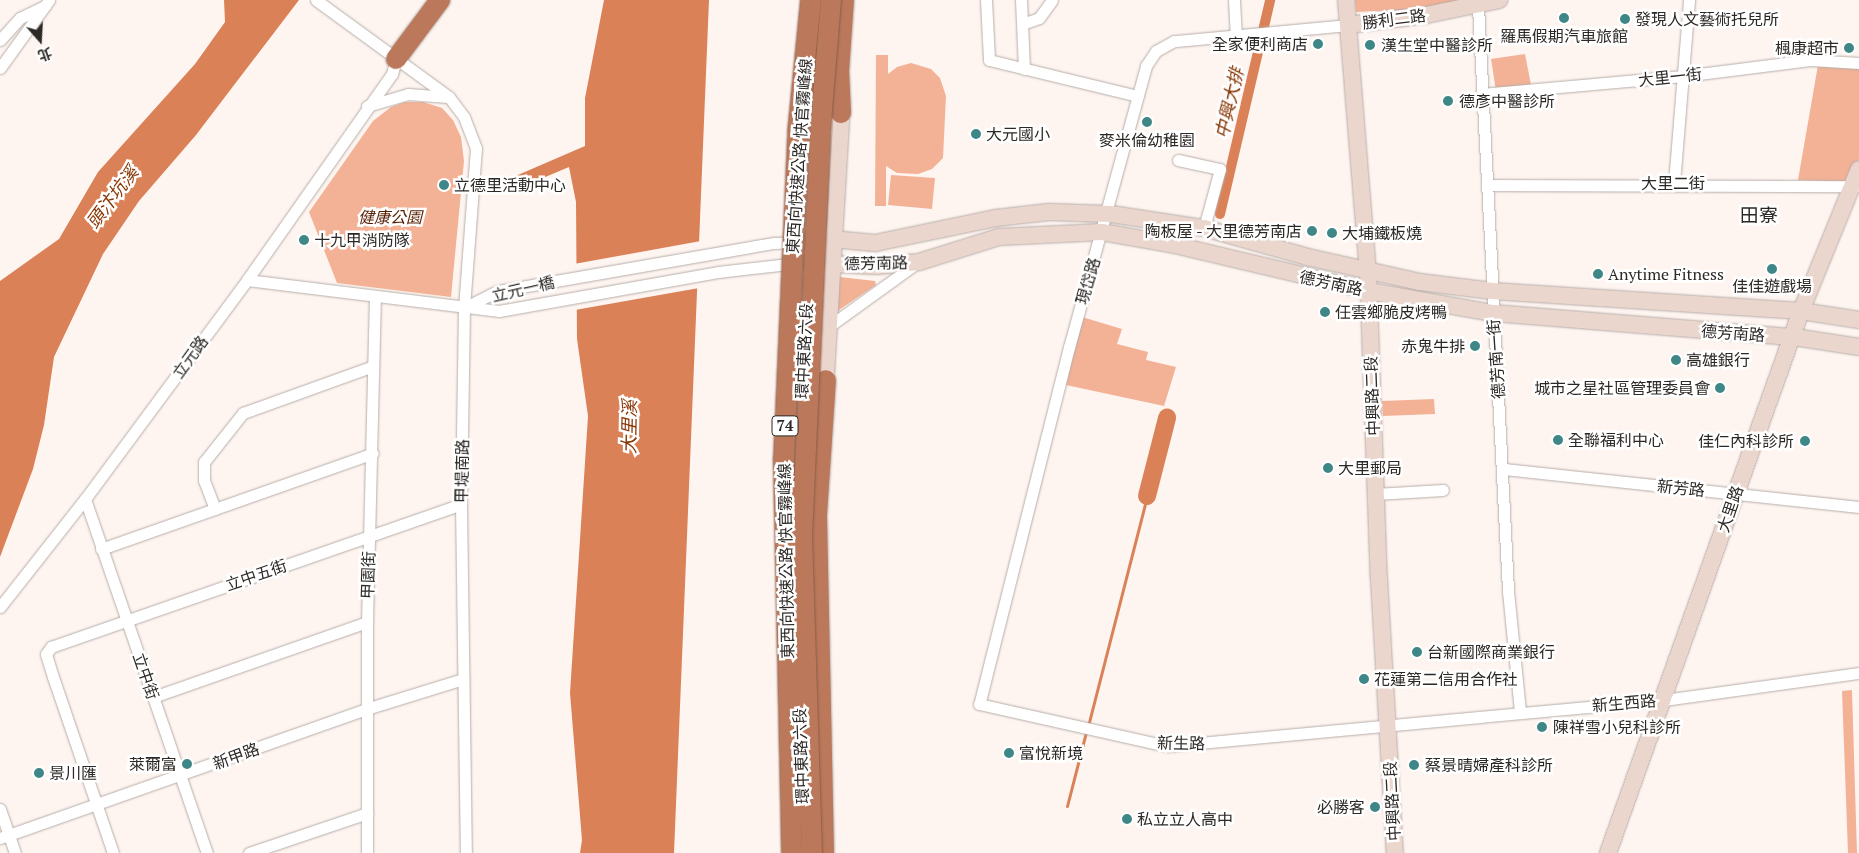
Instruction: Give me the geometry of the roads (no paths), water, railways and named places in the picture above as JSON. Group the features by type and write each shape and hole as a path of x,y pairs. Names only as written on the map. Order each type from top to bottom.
{"highway":[{"path":"396,59 440,0"},
{"name":"東西向快速公路 快官霧峰線","path":"792,853 784,457 798,132 812,0"},
{"name":"東西向快速公路 快官霧峰線","path":"812,853 802,537 819,153 829,0"},
{"path":"841,113 840,71 844,0"},
{"path":"824,853 817,514 826,380"}],"street":[{"name":"甲堤南路","path":"316,0 449,97 470,128 476,152 464,308 462,504 466,853"},
{"name":"環中東路六段","path":"804,853 795,504 809,242 829,0"},
{"name":"環中東路六段","path":"829,853 822,511 832,239 850,0"},
{"path":"986,0 989,60 1138,96"},
{"path":"1021,0 1024,69"},
{"path":"1022,24 1039,18 1052,0"},
{"path":"1234,0 1236,36"},
{"name":"中興路二段","path":"1346,0 1368,270 1375,494 1396,853"},
{"name":"勝利二路","path":"1348,25 1478,6 1499,0"},
{"path":"1674,183 1689,0"},
{"path":"0,40 20,18 47,3"},
{"path":"0,68 47,3"},
{"name":"德芳南一街","path":"1478,6 1493,312 1504,469 1508,591 1520,712"},
{"name":"現岱路","path":"979,704 1069,347 1146,66 1166,45 1348,25"},
{"path":"396,59 392,74 367,106 247,280 464,308"},
{"name":"大里一街","path":"1481,94 1683,76 1810,60 1859,63"},
{"path":"367,106 408,94 449,97"},
{"path":"1178,160 1220,169 1204,228"},
{"name":"大里路","path":"1608,853 1664,700 1734,494 1794,337 1801,311 1856,186 1859,169"},
{"name":"大里二街","path":"1487,185 1674,183 1856,186"},
{"name":"德芳南路","path":"809,242 832,239 875,243 996,218 1048,212 1106,214 1204,228 1420,282 1492,291 1801,311 1859,320"},
{"name":"德芳南路","path":"808,263 876,266 919,262 999,237 1102,232 1175,245 1369,291 1493,312 1794,337 1859,347"},
{"name":"立元一橋","path":"464,308 481,304 498,291 774,243 809,242"},
{"path":"828,327 919,262"},
{"name":"立元一橋","path":"481,304 499,311 775,264 808,263"},
{"name":"立元路","path":"0,607 85,499 247,280"},
{"name":"甲園街","path":"367,853 367,622 373,454 371,367 375,296"},
{"path":"215,509 204,480 204,462 243,413 371,367"},
{"path":"101,549 373,454"},
{"name":"新芳路","path":"1504,469 1859,508"},
{"path":"1375,494 1443,490"},
{"name":"立中街","path":"85,499 207,853"},
{"name":"立中五街","path":"96,804 46,654 51,647 462,504"},
{"path":"153,696 367,622"},
{"name":"新生西路","path":"1387,724 1664,700 1859,673"},
{"name":"新甲路","path":"5,836 366,709 463,679"},
{"name":"新生路","path":"979,704 1087,730 1167,746 1387,724"},
{"path":"96,804 113,853"},
{"path":"0,809 5,836 15,853"},
{"path":"249,853 367,813"}],"water":[{"name":"頭汴坑溪","path":"224,0 299,0 196,135 139,201 103,254 54,357 44,425 33,469 0,557 0,281 59,239 98,172 195,64 225,22"},
{"name":"大里溪","path":"604,0 709,0 674,853 580,853 582,840 570,693 588,416 577,339 576,202 569,167 512,191 506,180 585,146 585,98"}],"waterway":[{"name":"中興大排","path":"1220,214 1270,0"},
{"path":"1147,496 1167,418"},
{"path":"1088,726 1147,496"},
{"path":"1067,806 1086,732"}],"place":[{"name":"羅馬假期汽車旅館","path":"1564,18"},
{"name":"發現人文藝術托兒所","path":"1625,19"},
{"name":"全家便利商店","path":"1318,44"},
{"name":"漢生堂中醫診所","path":"1370,45"},
{"name":"楓康超市","path":"1849,48"},
{"name":"德彥中醫診所","path":"1448,101"},
{"name":"麥米倫幼稚園","path":"1147,122"},
{"name":"大元國小","path":"976,134"},
{"name":"立德里活動中心","path":"444,185"},
{"name":"陶板屋 - 大里德芳南店","path":"1312,231"},
{"name":"大埔鐵板燒","path":"1332,233"},
{"name":"十九甲消防隊","path":"304,240"},
{"name":"佳佳遊戲場","path":"1772,269"},
{"name":"Anytime Fitness","path":"1598,274"},
{"name":"任雲鄉脆皮烤鴨","path":"1325,312"},
{"name":"赤鬼牛排","path":"1475,346"},
{"name":"高雄銀行","path":"1676,360"},
{"name":"城市之星社區管理委員會","path":"1720,388"},
{"name":"全聯福利中心","path":"1558,440"},
{"name":"佳仁內科診所","path":"1805,441"},
{"name":"大里郵局","path":"1328,468"},
{"name":"台新國際商業銀行","path":"1417,652"},
{"name":"花蓮第二信用合作社","path":"1364,679"},
{"name":"陳祥雪小兒科診所","path":"1542,727"},
{"name":"富悅新境","path":"1009,753"},
{"name":"萊爾富","path":"187,764"},
{"name":"蔡景晴婦產科診所","path":"1414,765"},
{"name":"景川匯","path":"39,773"},
{"name":"必勝客","path":"1375,807"},
{"name":"私立立人高中","path":"1127,819"}],"district":[{"name":"田寮","path":"1759,215"}],"park label":[{"name":"健康公園","path":"390,217"}]}
